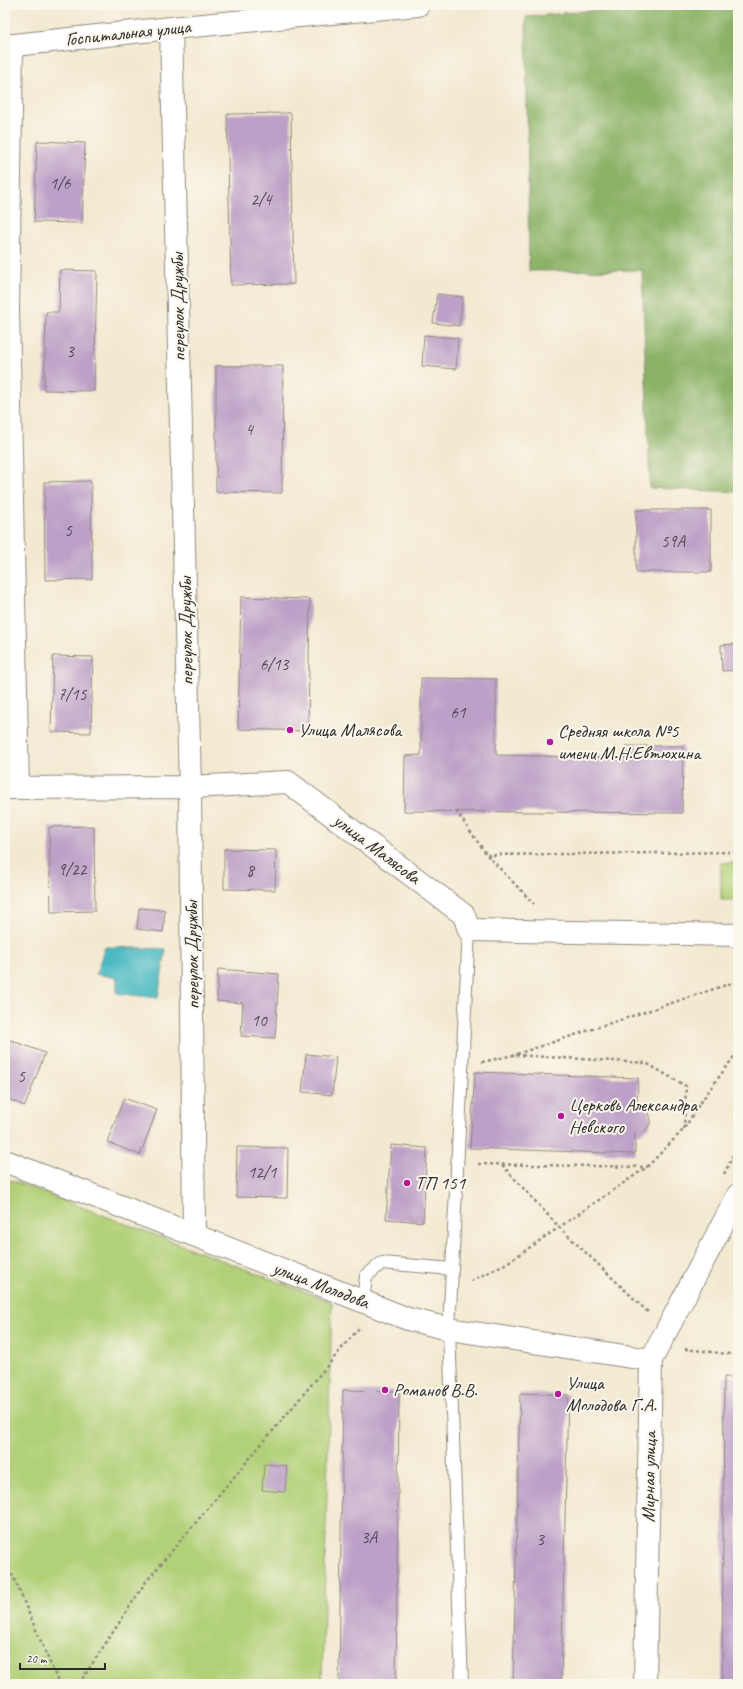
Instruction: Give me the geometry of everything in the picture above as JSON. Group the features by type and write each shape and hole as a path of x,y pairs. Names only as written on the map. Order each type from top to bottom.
{"street":[{"name":"Госпитальная улица","path":"8,45 371,7 418,5"},
{"name":"переулок Дружбы","path":"171,28 190,786 194,1235"},
{"path":"8,45 11,788"},
{"name":"улица Малясова","path":"11,788 190,786 288,782 464,915 469,930"},
{"path":"469,930 738,936"},
{"name":"улица Молодова","path":"5,1161 408,1319 449,1328 655,1353"},
{"name":"Мирная улица","path":"645,1684 655,1353 738,1195"}],"lane":[{"path":"462,1684 449,1328 469,930"},
{"path":"370,1304 366,1276 382,1263 452,1269"}],"path":[{"path":"456,811 486,854 539,909"},
{"path":"486,854 738,852"},
{"path":"462,1066 514,1055 738,981"},
{"path":"450,1292 507,1263 647,1167 684,1129 700,1103 738,1051"},
{"path":"514,1055 646,1063 686,1086 684,1129"},
{"path":"457,1163 647,1167"},
{"path":"502,1165 559,1227 654,1317"},
{"path":"79,1684 145,1583 370,1304"},
{"path":"655,1353 738,1355"},
{"path":"5,1572 13,1576 59,1684"}],"green space":[{"path":"646,5 738,5 738,492 650,488 642,270 529,271 526,17"},
{"path":"721,863 738,863 738,900 721,900"},
{"path":"5,1178 332,1302 322,1684 5,1684"}],"water":[{"path":"105,947 166,949 158,998 117,993 117,978 96,974"}],"building":[{"path":"291,113 294,284 231,285 227,114"},
{"path":"37,141 85,143 82,223 34,222"},
{"path":"60,270 97,271 94,391 44,390 46,312 59,312"},
{"path":"437,294 463,297 459,326 433,323"},
{"path":"424,335 458,338 456,369 422,366"},
{"path":"216,366 283,366 282,493 216,492"},
{"path":"91,481 92,579 45,580 44,482"},
{"path":"636,510 711,510 711,572 636,572"},
{"path":"241,597 310,599 308,731 238,729"},
{"path":"738,644 738,670 722,671 721,645"},
{"path":"53,656 93,657 91,733 51,732"},
{"path":"421,678 496,679 496,755 625,758 626,746 683,746 682,813 404,811 405,756 421,755"},
{"path":"94,826 95,911 51,912 49,827"},
{"path":"224,849 276,850 275,890 224,889"},
{"path":"139,908 165,910 163,932 137,929"},
{"path":"218,969 279,974 275,1038 241,1036 243,1003 217,1001"},
{"path":"5,1038 45,1053 25,1106 5,1098"},
{"path":"306,1054 336,1057 332,1095 302,1092"},
{"name":"Церковь Александра Невского","path":"475,1072 638,1078 637,1104 644,1106 649,1112 651,1120 648,1128 642,1133 635,1134 635,1154 470,1148"},
{"path":"124,1098 157,1110 140,1155 107,1142"},
{"name":"ТП 151","path":"391,1145 427,1148 423,1222 386,1219"},
{"path":"237,1147 288,1148 287,1198 236,1197"},
{"path":"724,1377 738,1377 738,1684 722,1684"},
{"path":"343,1390 399,1391 396,1684 339,1684"},
{"path":"520,1393 568,1395 561,1684 513,1684"},
{"path":"264,1464 287,1466 285,1492 262,1490"}],"place":[{"name":"Улица Малясова","path":"290,730"},
{"name":"Средняя школа №5 имени М.Н.Евтюхина","path":"550,742"},
{"name":"Церковь Александра Невского","path":"561,1116"},
{"name":"ТП 151","path":"407,1183"},
{"name":"Романов В.В.","path":"385,1390"},
{"name":"Улица Молодова Г.А.","path":"558,1394"}]}
